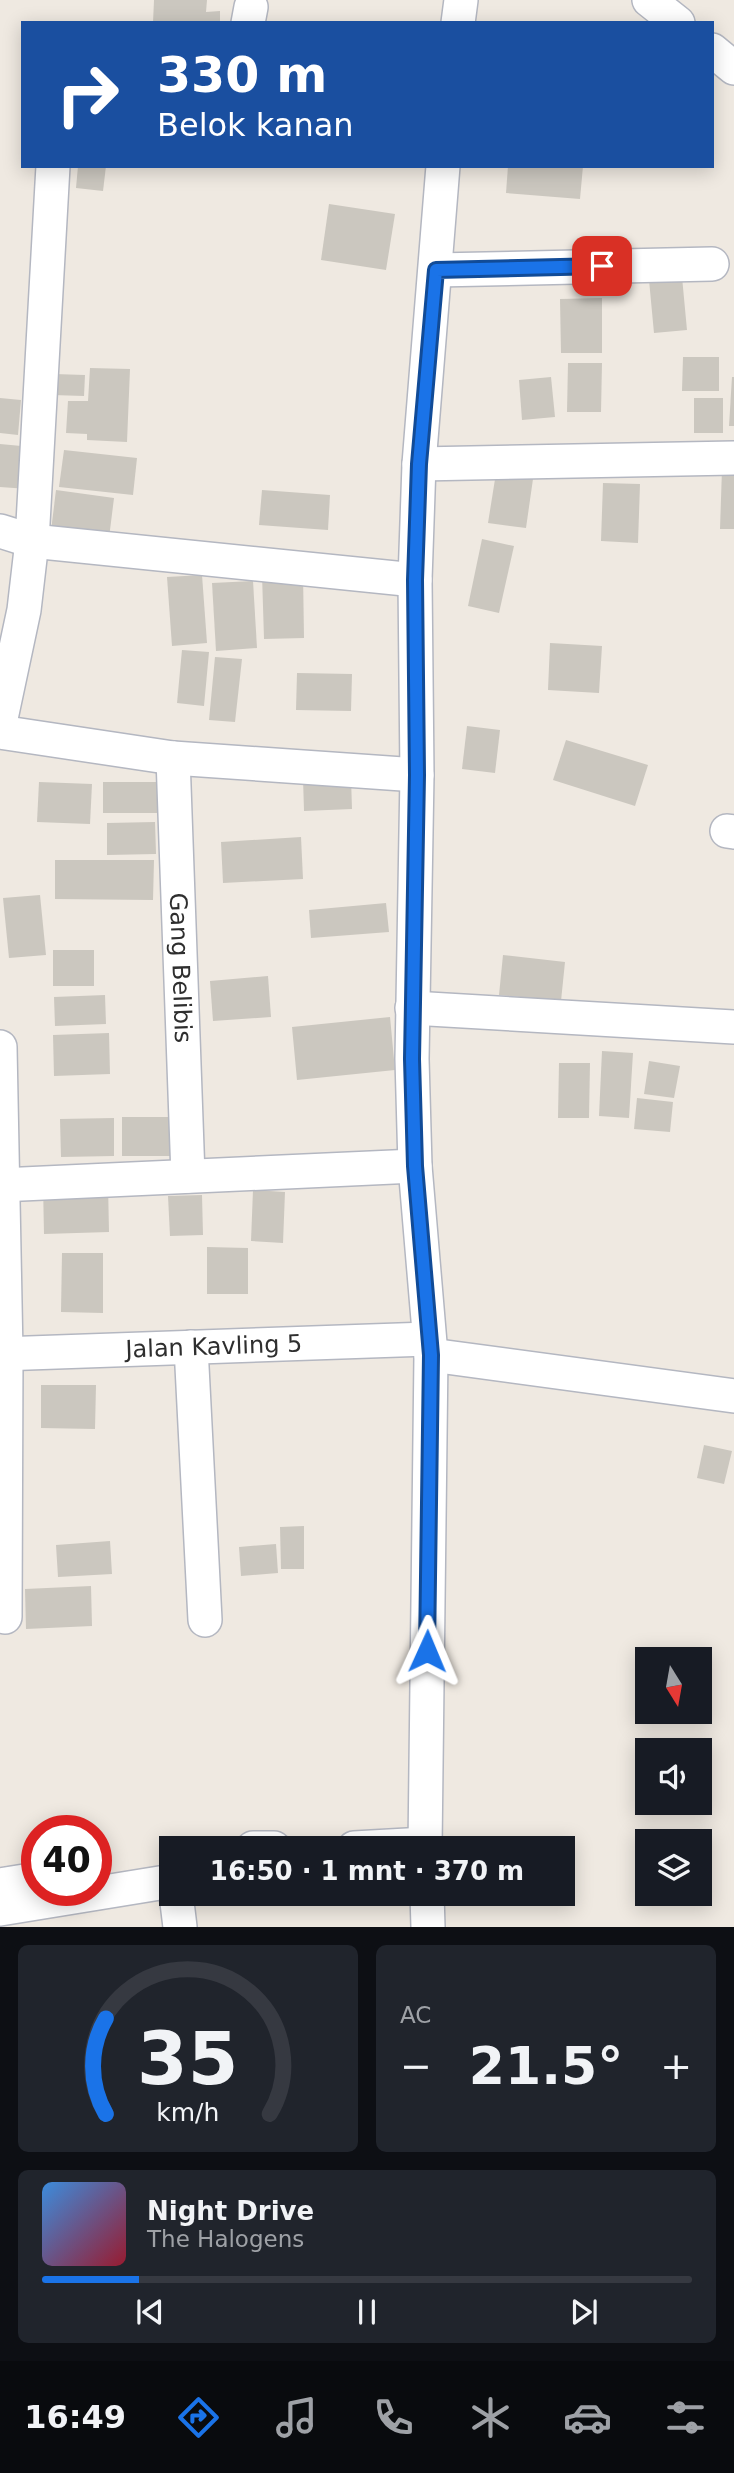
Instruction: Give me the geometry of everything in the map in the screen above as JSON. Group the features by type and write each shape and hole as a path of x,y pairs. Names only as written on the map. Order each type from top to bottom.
{"street":[{"path":"458,21 461,0"},
{"path":"649,0 675,21"},
{"path":"714,52 734,68"},
{"path":"0,723 24,610 32,541 54,168"},
{"path":"425,1836 429,1347 415,1166 412,1008 417,775 415,580 419,464 443,168"},
{"path":"436,270 712,264"},
{"path":"419,464 734,458"},
{"path":"0,531 32,541 415,580"},
{"path":"0,732 173,758 417,775"},
{"name":"Gang Belibis","path":"173,758 188,1177"},
{"path":"412,1008 734,1027"},
{"path":"0,1047 5,1617"},
{"path":"2,1185 415,1166"},
{"path":"191,1347 205,1619"},
{"name":"Jalan Kavling 5","path":"3,1354 191,1347 429,1347 734,1396"},
{"path":"112,1874 159,1862"},
{"path":"112,1875 159,1880"},
{"path":"177,1906 180,1927"},
{"path":"427,1906 428,1927"}],"building":[{"path":"154,0 207,0 206,12 220,11 220,21 153,21"},
{"path":"78,168 106,168 103,191 76,188"},
{"path":"508,168 583,168 580,199 506,193"},
{"path":"329,204 395,214 386,270 321,260"},
{"path":"682,277 687,330 654,333 649,280"},
{"path":"602,298 602,353 561,353 560,299"},
{"path":"683,357 719,357 719,391 682,391"},
{"path":"568,363 602,363 601,412 567,412"},
{"path":"90,368 130,369 127,442 87,440 87,434 66,433 68,401 88,401"},
{"path":"54,374 85,375 84,396 52,395"},
{"path":"551,377 555,417 522,420 519,380"},
{"path":"732,377 734,426 729,426"},
{"path":"0,398 21,400 18,435 0,433"},
{"path":"694,398 723,398 723,433 694,433"},
{"path":"0,444 32,447 28,489 0,487"},
{"path":"64,450 137,458 133,495 59,487"},
{"path":"722,469 734,469 734,529 720,529"},
{"path":"496,473 533,479 526,528 488,523"},
{"path":"603,483 640,484 638,543 601,541"},
{"path":"56,490 114,498 109,538 51,531"},
{"path":"262,490 330,495 328,530 259,525"},
{"path":"482,539 514,546 499,613 468,606"},
{"path":"303,574 304,638 264,639 262,575"},
{"path":"202,575 207,643 172,646 167,577"},
{"path":"253,581 257,648 216,651 212,583"},
{"path":"550,643 602,646 599,693 548,690"},
{"path":"182,650 209,652 204,706 177,703"},
{"path":"215,657 242,659 235,722 209,720"},
{"path":"297,673 352,674 351,711 296,710"},
{"path":"467,726 500,730 495,773 462,769"},
{"path":"566,740 648,765 635,806 553,780"},
{"path":"351,778 352,809 304,811 303,779"},
{"path":"39,782 92,784 90,824 37,822"},
{"path":"103,782 163,782 163,813 103,813"},
{"path":"155,822 156,854 107,855 107,823"},
{"path":"301,837 303,879 223,883 221,842"},
{"path":"55,860 154,860 153,900 55,899"},
{"path":"40,895 46,955 9,958 3,898"},
{"path":"386,903 389,932 311,938 309,910"},
{"path":"53,950 94,950 94,986 53,986"},
{"path":"503,955 565,962 561,1001 499,995"},
{"path":"268,976 271,1017 213,1021 210,981"},
{"path":"105,995 106,1024 55,1026 54,997"},
{"path":"390,1017 395,1070 297,1080 292,1027"},
{"path":"109,1033 110,1074 54,1076 53,1035"},
{"path":"602,1051 633,1053 629,1118 599,1116"},
{"path":"649,1061 680,1066 674,1098 644,1094"},
{"path":"559,1063 590,1063 589,1118 558,1118"},
{"path":"637,1098 673,1102 670,1132 634,1129"},
{"path":"122,1117 174,1117 174,1156 122,1156"},
{"path":"114,1118 114,1156 61,1157 60,1119"},
{"path":"108,1184 109,1232 44,1234 43,1185"},
{"path":"253,1190 285,1192 283,1243 251,1241"},
{"path":"202,1195 203,1235 170,1236 168,1196"},
{"path":"207,1247 248,1248 248,1294 207,1294"},
{"path":"62,1253 103,1253 103,1313 61,1312"},
{"path":"41,1385 96,1385 95,1429 41,1428"},
{"path":"704,1445 732,1451 724,1484 697,1478"},
{"path":"304,1526 304,1569 281,1569 280,1527"},
{"path":"110,1541 112,1574 58,1577 56,1545"},
{"path":"276,1544 278,1573 241,1576 239,1547"},
{"path":"91,1586 92,1626 26,1629 25,1589"}],"route":[{"path":"427,1651 431,1355 415,1166 412,1059 417,775 415,580 419,464 436,270 602,266"}]}
